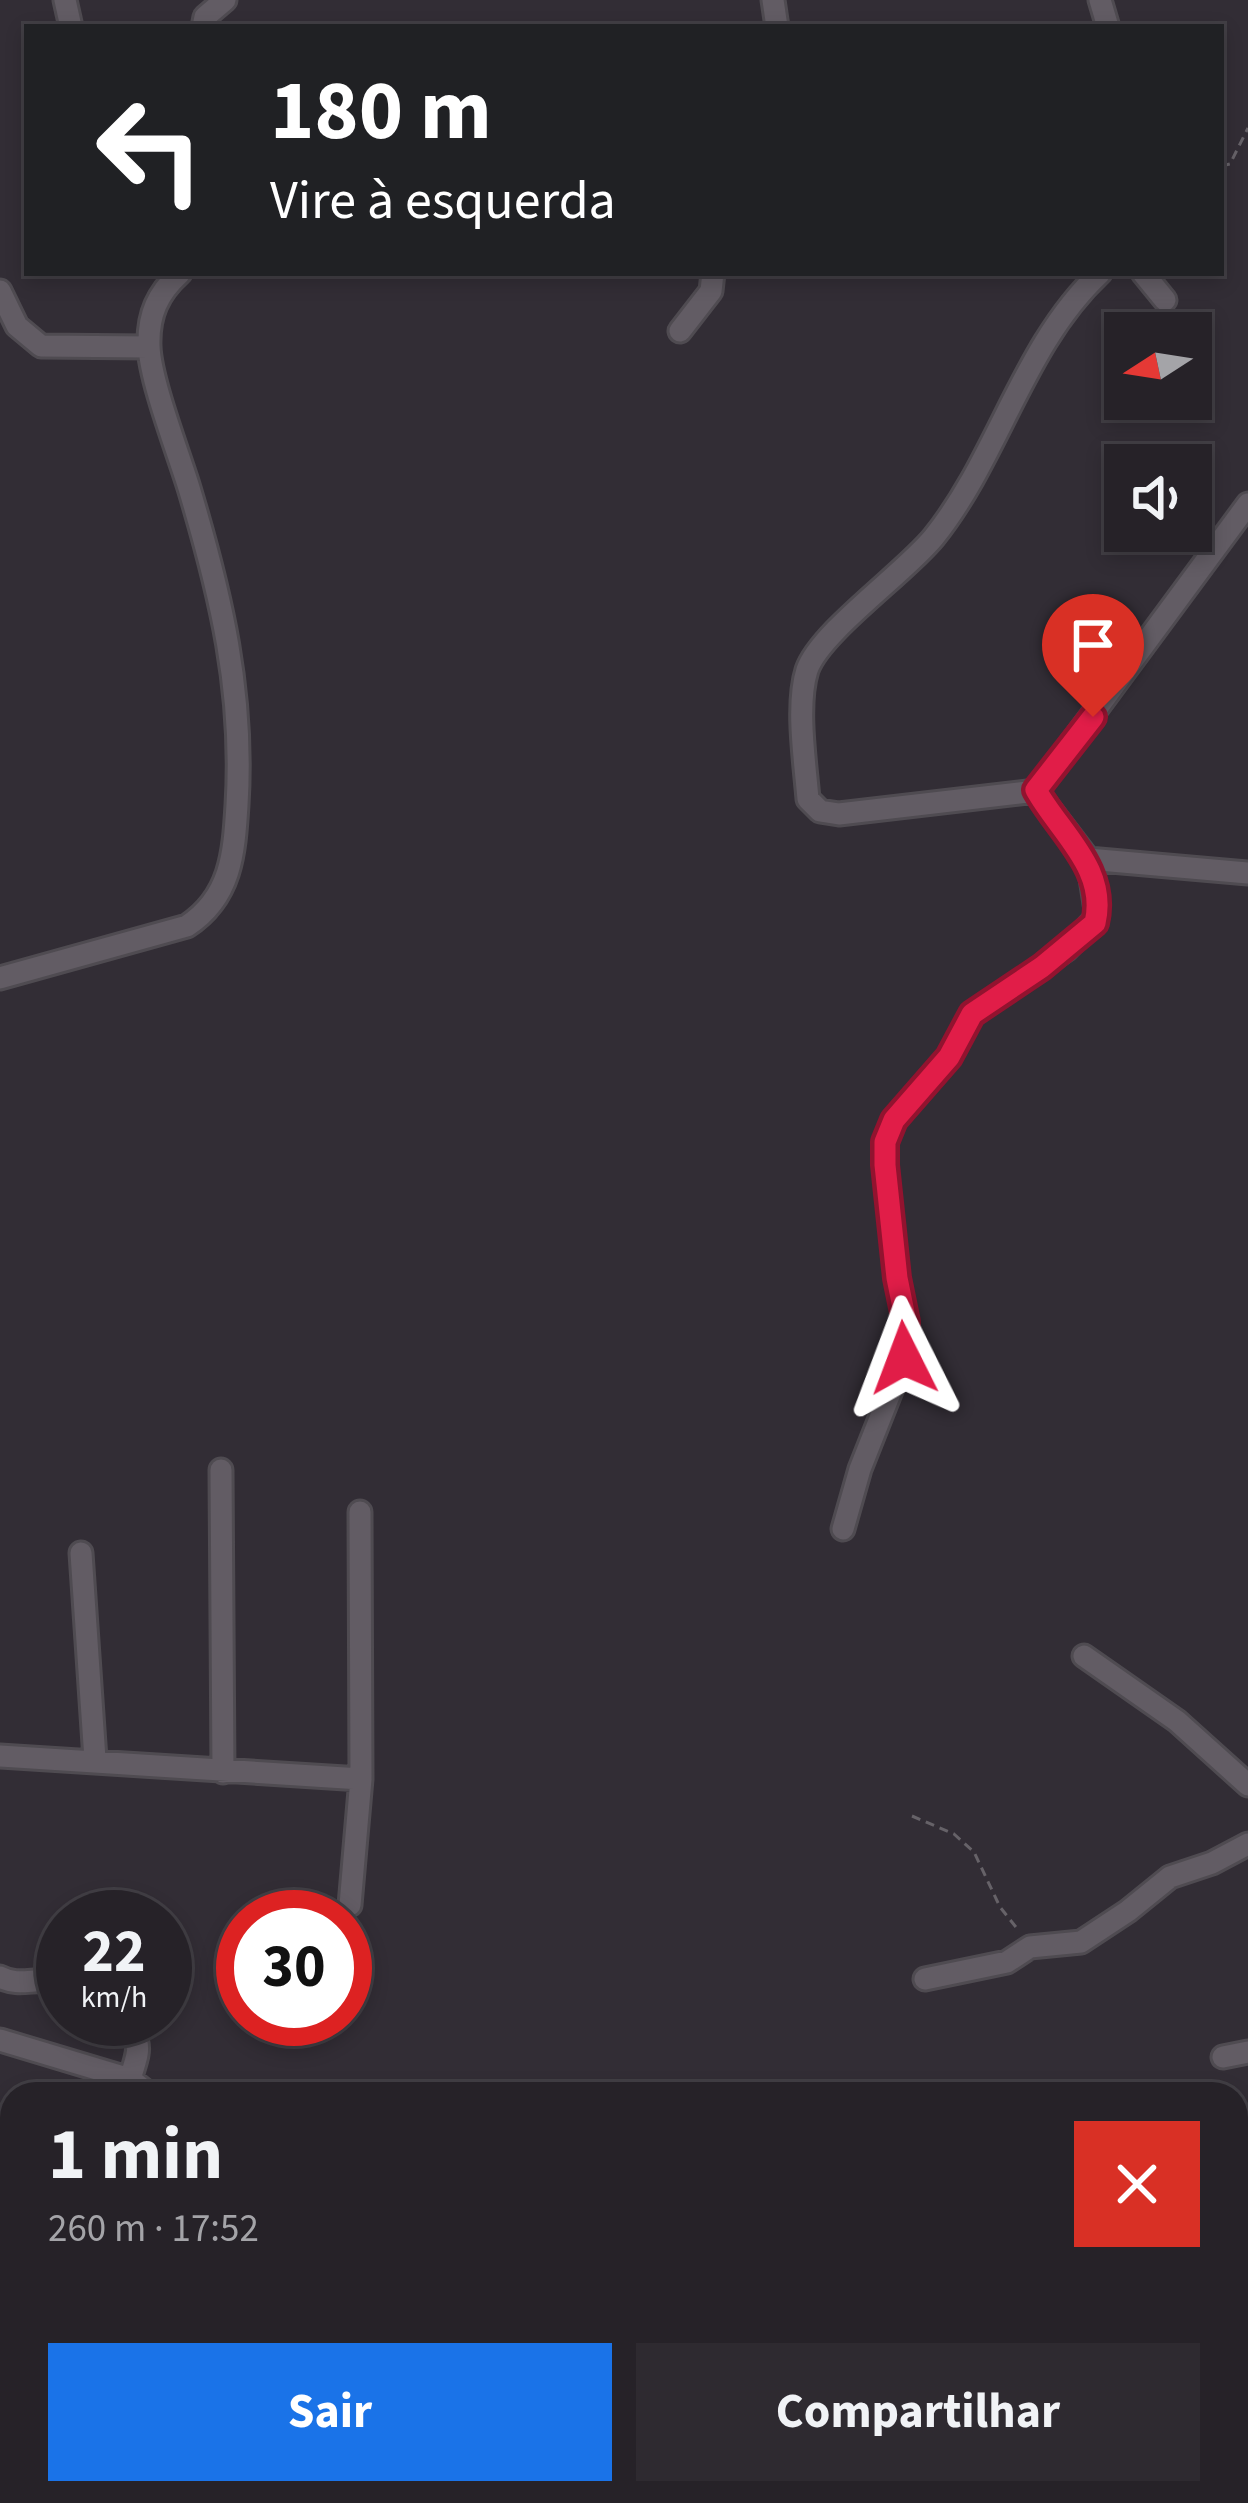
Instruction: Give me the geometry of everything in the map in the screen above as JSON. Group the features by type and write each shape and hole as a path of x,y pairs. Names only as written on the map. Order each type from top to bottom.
{"street":[{"path":"204,24 205,17 225,0"},
{"path":"0,978 187,926 217,898 231,870 239,771 230,640 148,347 157,296 177,276"},
{"path":"680,331 711,291 713,276"},
{"path":"1097,276 1067,310 963,498 932,541 858,609 814,658 806,678 803,740 808,799 820,811 878,813 1036,790 1248,504"},
{"path":"1145,276 1165,300"},
{"path":"0,291 17,326 41,346 148,347"},
{"path":"843,1529 860,1469 904,1358 906,1322 891,1237 885,1142 902,1108 949,1057 972,1014 1042,967 1095,923 1088,859 1036,790"},
{"path":"1088,859 1248,873"},
{"path":"221,1470 223,1772"},
{"path":"351,1890 361,1778 360,1511"},
{"path":"81,1553 95,1760"},
{"path":"1084,1656 1177,1721 1248,1785"},
{"path":"0,1756 361,1778"},
{"path":"925,1979 1007,1962 1030,1947 1082,1942 1170,1877 1248,1844"},
{"path":"0,1977 21,1984 36,1981"},
{"path":"0,2041 134,2082"},
{"path":"130,2079 139,2046"},
{"path":"1223,2057 1248,2052"}],"path":[{"path":"1224,165 1230,164 1248,128"},
{"path":"912,1816 954,1834 974,1852 1000,1907 1030,1947"}],"route":[{"path":"904,1358 906,1322 891,1237 885,1142 902,1108 949,1057 972,1014 1042,967 1095,923 1088,859 1036,790 1093,717"}]}
